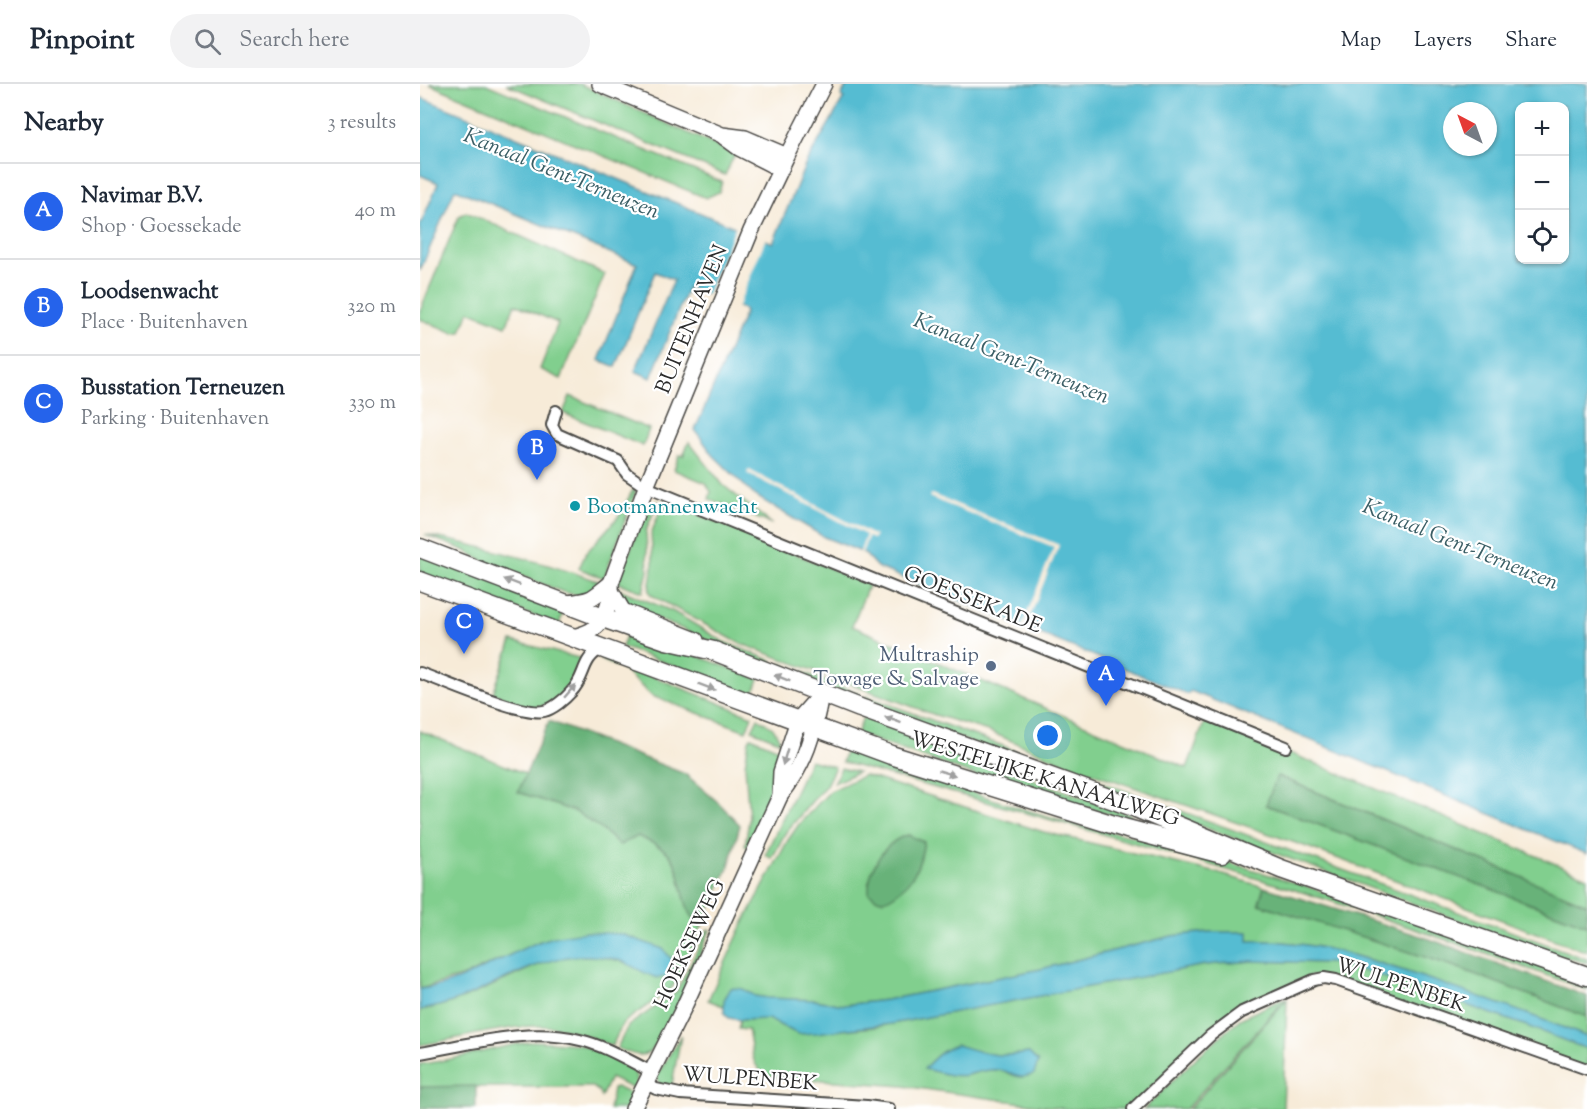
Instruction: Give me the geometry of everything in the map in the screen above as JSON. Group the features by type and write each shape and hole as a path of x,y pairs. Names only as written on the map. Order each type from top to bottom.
{"main road":[{"path":"600,84 722,135 739,148 784,162"},
{"name":"BUITENHAVEN","path":"603,618 611,587 646,487 751,231 824,84"},
{"path":"420,548 603,618 666,640 714,651 821,693"},
{"path":"420,581 798,720"},
{"path":"567,603 590,600 611,587 623,610 699,641 714,651"},
{"path":"574,637 592,630 603,618"},
{"name":"HOEKSEWEG","path":"780,796 781,771 798,720 821,693"},
{"name":"HOEKSEWEG","path":"633,1109 683,1009 780,796 796,776 815,728 821,693"},
{"name":"WESTELIJKE KANAALWEG","path":"821,693 1136,808 1281,869 1587,976"},
{"name":"WESTELIJKE KANAALWEG","path":"798,720 891,755 1127,829 1281,869"}],"street":[{"path":"556,411 552,425 557,434 618,462 627,474 646,487"},
{"name":"GOESSEKADE","path":"646,487 1286,747"},
{"path":"420,673 522,710 545,711 572,691 582,676 588,658 602,648"},
{"name":"WULPENBEK","path":"1133,1109 1211,1035 1242,1012 1314,980 1324,978 1336,980 1587,1069"},
{"name":"WULPENBEK","path":"420,1053 499,1039 546,1034 581,1040 596,1046 649,1078 656,1089 680,1094 889,1109"}],"green space":[{"path":"429,84 486,84 722,182 719,192 706,198"},
{"path":"506,84 580,84 735,154 725,175"},
{"path":"466,212 605,274 561,379 540,369 558,323 515,304 506,326 469,311 461,332 454,333 420,319 420,311 459,216"},
{"path":"570,396 649,429 643,446 563,413"},
{"path":"689,442 723,485 772,524 709,499 711,492 706,483 674,470 679,455 683,456"},
{"path":"633,490 636,491 604,578 580,569 586,553 618,517"},
{"path":"664,500 869,584 852,626 1187,768 1206,718 1587,877 1587,904 1278,776 1266,805 1587,925 1587,952 1310,848 1064,763 988,731 935,715 739,643 651,595 649,591 653,562 651,534"},
{"path":"658,501 646,531 648,571 643,592 618,583 645,510"},
{"path":"425,535 514,556 601,582 594,591 582,596 563,592 485,562 464,550"},
{"path":"420,554 565,607 559,625 420,574"},
{"path":"619,589 674,612 724,642 773,661 771,668 627,607 620,596"},
{"path":"628,630 759,679 753,695 622,647"},
{"path":"512,641 583,659 572,683 556,701 533,710 493,693"},
{"path":"606,658 752,716 746,731 652,696 622,669 599,659"},
{"path":"781,664 859,693 859,701 778,667"},
{"path":"866,696 1587,959 1587,963 1548,953 864,703"},
{"path":"863,717 1131,815 1130,820 985,779 857,734"},
{"path":"758,718 774,729 781,742 752,730"},
{"path":"549,721 685,774 719,803 740,825 729,866 702,926 689,910 678,870 665,850 638,836 619,845 576,812 518,792"},
{"path":"420,731 526,774 519,792 576,812 619,845 638,836 665,850 674,861 689,911 702,926 670,990 623,1023 612,1046 569,1030 539,1026 506,1029 420,1045 420,1010 458,1000 548,961 571,956 601,957 668,976 674,962 637,940 621,934 540,941 467,975 420,989"},
{"path":"751,737 781,750 766,805 747,847 745,846 749,819 745,765"},
{"path":"846,750 1016,807 1078,825 1160,842 1438,928 1587,982 1587,990 1321,898 1142,845 842,762"},
{"path":"810,760 835,767 826,785 786,832 772,858 765,855"},
{"path":"841,768 858,772 834,783"},
{"path":"864,775 1044,832 1214,872 1264,887 1259,903 1456,967 1587,1017 1587,1037 1379,963 1314,946 1247,941 1247,932 1209,932 1172,936 1041,969 886,1000 844,1005 814,1000 755,996 743,989 726,996 723,1006 708,1000 742,926 788,840 799,824 830,791","holes":["909,835 908,882 891,896 868,883 888,847 893,842"]},
{"path":"1277,776 1587,904 1587,925 1266,805"},
{"path":"908,835 924,842 916,870 896,894 886,899 877,899 869,893 874,866 892,843"},
{"path":"1264,887 1424,937 1587,996 1587,1017 1456,967 1259,904"},
{"path":"708,929 710,930 682,997 664,1034 655,1046 648,1053 640,1055 617,1048 628,1026 676,992"},
{"path":"1252,961 1330,963 1348,966 1524,1025 1587,1049 1587,1070 1311,976 1276,990 1235,1014 1127,1109 1065,1109 903,1086 768,1076 758,1068 755,1062 748,1030 738,1029 740,1020 768,1019 798,1034 875,1027 1205,965","holes":["957,1045 1000,1055 1029,1053 1038,1062 1031,1075 1025,1076 1015,1076 1000,1070 957,1076 925,1069 943,1051"]},
{"path":"1287,997 1186,1109 1144,1109 1240,1019"},
{"path":"1287,999 1283,1109 1189,1109"},
{"path":"681,1035 671,1090 660,1085 656,1077"},
{"path":"535,1041 578,1044 603,1053 631,1069 636,1075 636,1090 610,1078 601,1097 599,1091 592,1087 420,1087 420,1064"},
{"path":"476,1086 476,1108 420,1108 420,1087"},
{"path":"616,1087 633,1095 626,1109 609,1109 613,1089"}],"water":[{"name":"Kanaal Gent-Terneuzen","path":"848,84 1587,84 1587,854 1191,691 1187,694 877,567 864,553 824,537 754,495 713,455 695,430 745,312 743,309 688,287 651,378 635,371 674,280 655,272 616,367 599,360 637,264 455,189 420,271 420,226 438,183 420,175 420,97 773,243 806,163 844,98 841,96"},
{"path":"586,932 621,934 663,949 674,962 668,976 655,977 616,960 576,956 537,965 460,999 420,1010 420,989 467,976 546,939"},
{"path":"1209,932 1248,932 1248,941 1293,943 1336,951 1379,963 1587,1037 1587,1049 1394,980 1330,963 1252,961 1205,965 891,1024 815,1033 798,1034 768,1019 740,1020 729,1018 724,1013 724,1000 731,988 743,989 755,996 768,998 814,1000 844,1005 886,1000 1041,969 1172,936"},
{"path":"957,1045 992,1054 1029,1053 1038,1062 1034,1074 1022,1077 999,1070 985,1070 961,1076 924,1069 939,1054"}],"pier":[{"path":"736,225 766,238 737,309 706,296"},
{"path":"749,470 875,536 873,539 868,537 859,555 866,535 747,473"},
{"path":"931,494 1059,545 1025,629 1021,628 1054,547 929,497"}],"place":[{"name":"Loodsenwacht","path":"537,480"},
{"name":"Bootmannenwacht","path":"575,506"},
{"name":"Busstation Terneuzen","path":"464,654"},
{"name":"Multraship Towage & Salvage","path":"991,666"},
{"name":"Navimar B.V.","path":"1106,706"}]}
